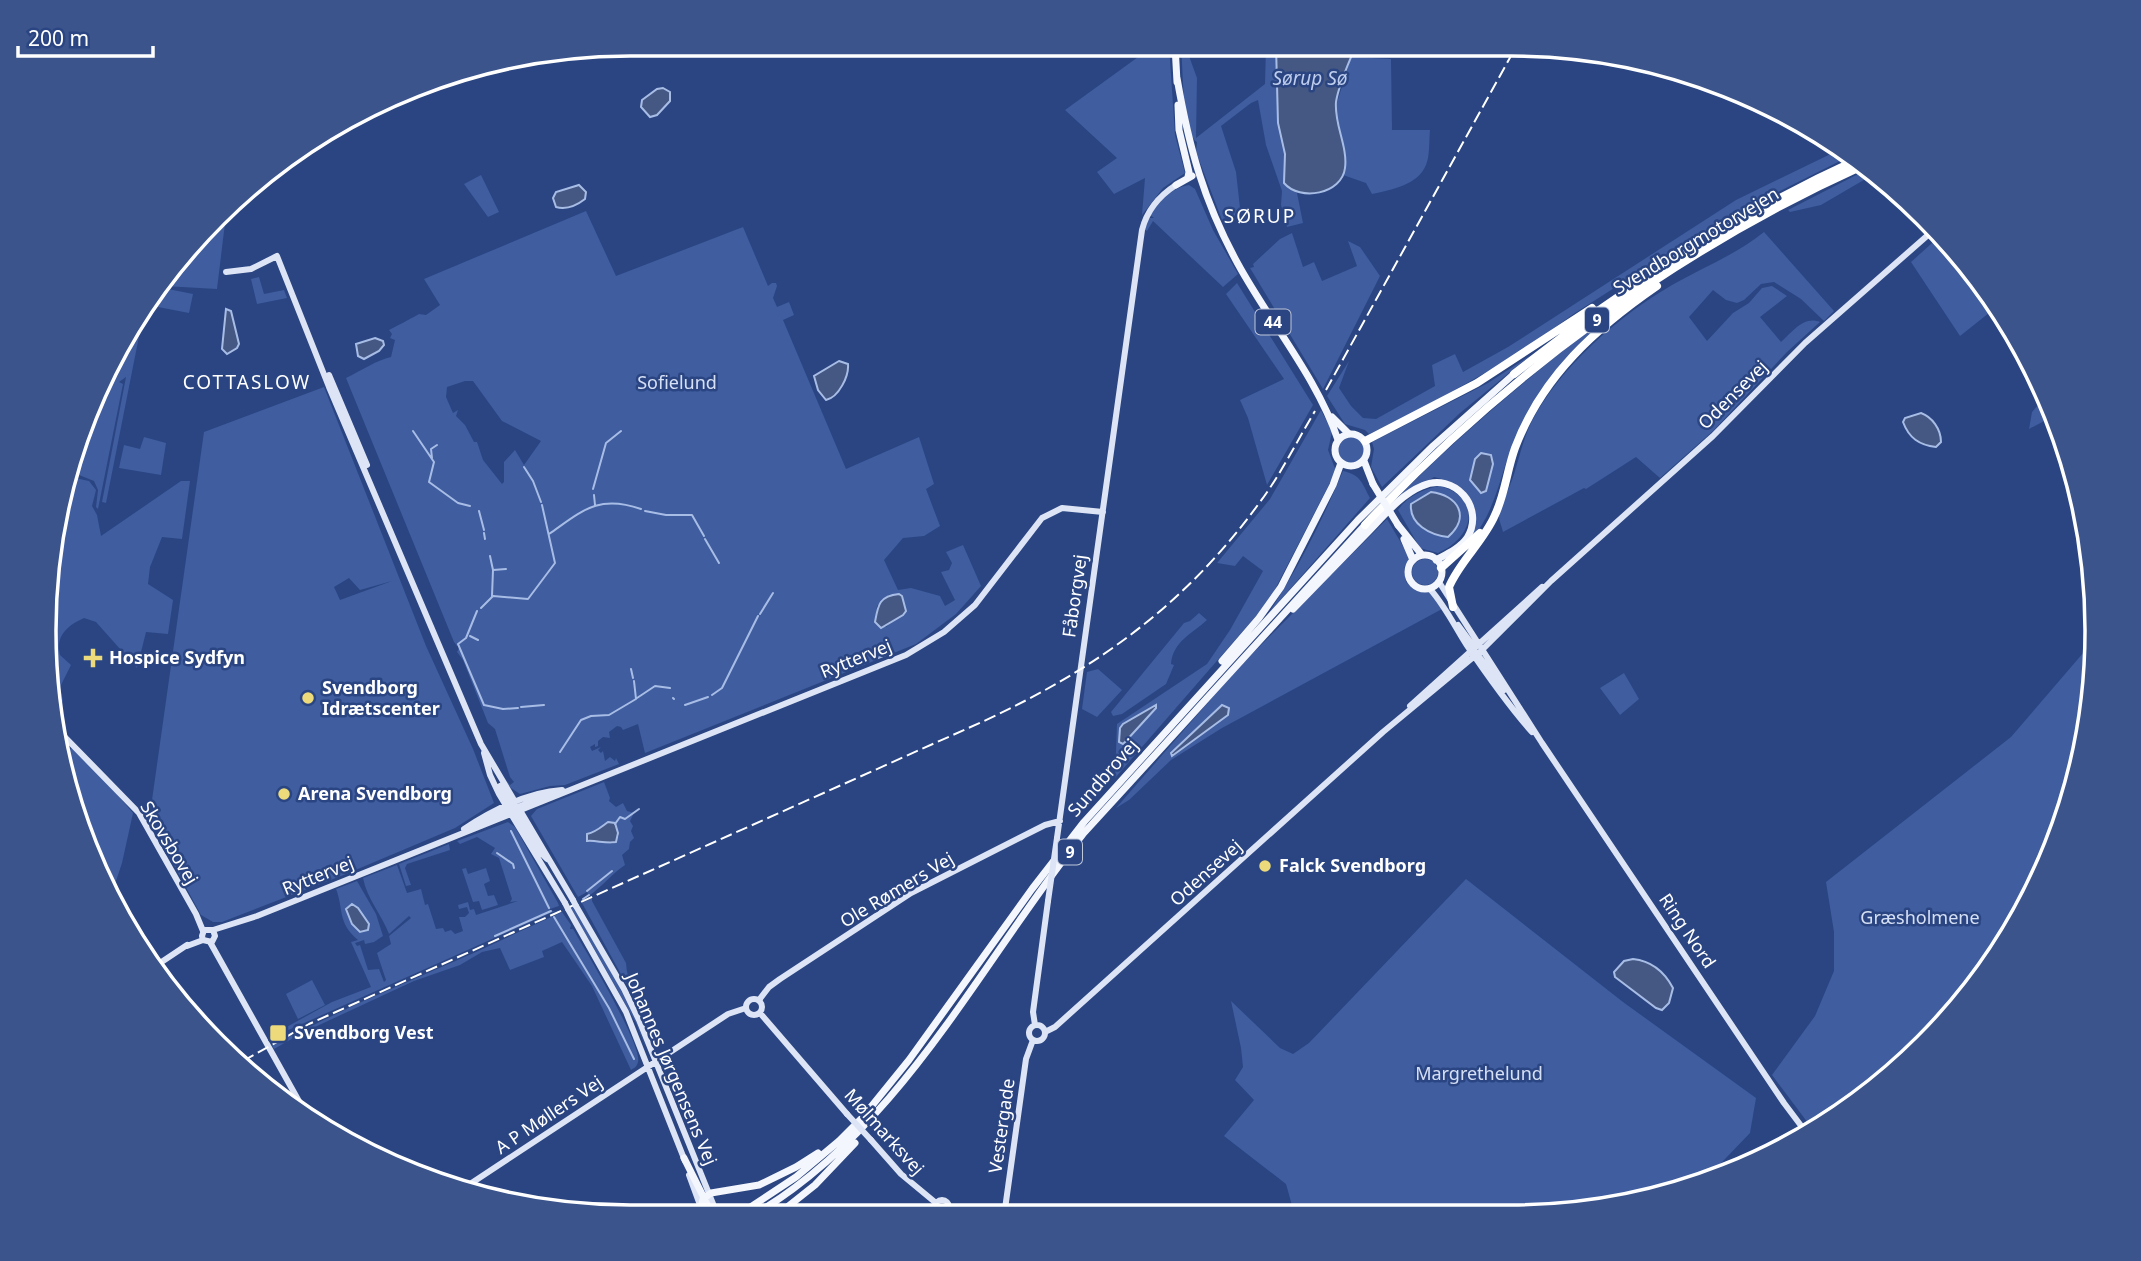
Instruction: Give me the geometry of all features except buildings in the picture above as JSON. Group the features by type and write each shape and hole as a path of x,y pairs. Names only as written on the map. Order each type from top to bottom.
{"highway":[{"name":"Svendborgmotorvejen","path":"1514,374 1661,267 1752,213 1847,165"},
{"name":"Svendborgmotorvejen","path":"1365,525 1477,416 1549,356 1630,297 1773,211 1854,170"},
{"path":"1450,608 1449,587 1494,517 1520,438 1552,380 1587,340 1656,287 1773,211"},
{"path":"1365,441 1477,383 1661,267"},
{"path":"1441,568 1481,531 1494,508 1509,470"}],"main road":[{"name":"44","path":"1176,56 1179,130 1189,172 1239,265 1327,411 1338,440 1335,452 1341,463"},
{"name":"44","path":"1177,78 1194,178"},
{"path":"1177,185 1194,178"},
{"name":"Sundbrovej","path":"754,1205 839,1141 876,1101 909,1060 1056,857 1162,735 1357,520 1433,446 1514,374"},
{"name":"44","path":"1327,411 1349,434 1357,434 1365,441"},
{"path":"1338,440 1349,434"},
{"path":"1162,735 1276,595 1333,485 1341,463 1349,466 1360,464 1368,451 1365,441"},
{"path":"1360,464 1398,525 1422,555 1436,560 1441,568 1439,582 1430,589 1415,587 1409,579 1408,569 1413,560 1422,555"},
{"path":"1271,627 1287,615 1402,499 1423,485 1441,482 1454,486 1466,497 1472,519 1471,528 1460,545 1436,560"},
{"name":"Sundbrovej","path":"771,1205 820,1169 853,1139 892,1096 1083,834 1365,525"},
{"path":"1398,525 1413,560"},
{"path":"790,1205 830,1169 877,1117 892,1096"},
{"path":"706,1196 759,1185 796,1167 827,1146 876,1101"},
{"path":"684,1158 710,1205"},
{"path":"704,1205 706,1196"}],"street":[{"name":"Fåborgvej","path":"1035,1025 1033,1012 1048,901 1143,227 1153,205 1164,193 1177,185"},
{"name":"Odensevej","path":"1383,732 1434,690 1713,436 1805,343 1927,236"},
{"name":"Johannes Jørgensens Vej","path":"226,272 251,269 277,256 344,410 481,744 652,1064 706,1196"},
{"name":"Ryttervej","path":"454,836 486,815 576,787 929,643 975,605 1042,518 1062,508 1103,512"},
{"name":"Odensevej","path":"1045,1032 1055,1027 1476,650 1517,608 1551,581"},
{"name":"Ring Nord","path":"1439,582 1450,608 1501,696 1542,743"},
{"name":"Ring Nord","path":"1430,589 1450,608"},
{"name":"Ring Nord","path":"1476,650 1513,698 1801,1126"},
{"name":"Skovsbovej","path":"66,739 139,813 297,1098"},
{"name":"Johannes Jørgensens Vej","path":"481,744 492,780 551,862 624,989 700,1205"},
{"name":"Ryttervej","path":"162,962 208,936 454,836 513,808 576,787"},
{"name":"Ole Rømers Vej","path":"759,1000 769,987 780,979 911,893 1045,825 1060,821"},
{"path":"652,1064 730,1013 746,1008 750,1000 759,1000 762,1006 760,1013 752,1015 746,1008"},
{"name":"Mølmarksvej","path":"760,1013 901,1174 936,1203 945,1200 948,1205"},
{"path":"1035,1025 1045,1032 1042,1039 1033,1040 1028,1032 1035,1025"},
{"name":"Vestergade","path":"1006,1205 1026,1059 1033,1040"},
{"name":"A P Møllers Vej","path":"473,1182 652,1064"}],"green space":[{"path":"1139,56 1170,56 1175,135 1185,173 1163,188 1142,215 1145,178 1114,194 1097,172 1117,158 1065,110"},
{"path":"1182,56 1189,56 1197,78 1196,138 1265,84 1266,56 1276,56 1278,123 1285,154 1284,177 1289,189 1297,193 1303,223 1287,227 1281,205 1282,191 1266,145 1258,100 1221,126 1236,172 1241,217 1222,220 1196,152 1197,142 1188,125"},
{"path":"1351,57 1391,59 1392,130 1430,130 1426,165 1417,177 1403,186 1372,194 1366,183 1343,175 1346,166 1336,106"},
{"path":"1831,154 1841,161 1677,248 1575,313 1513,357 1414,413 1369,434 1365,430 1345,424 1327,396 1349,361 1339,388 1363,418 1376,419 1435,386 1432,365 1455,354 1463,372 1508,347 1736,200"},
{"path":"1858,174 1865,179 1821,205 1790,212 1788,210"},
{"path":"481,175 499,212 488,217 464,184"},
{"path":"1189,185 1195,189 1213,230 1238,274 1223,287 1153,221 1147,231 1145,230 1149,218 1154,218 1150,215 1162,200 1171,192"},
{"name":"Sofielund","path":"586,211 616,276 743,227 768,286 776,283 773,298 777,307 789,302 794,315 783,320 846,469 919,437 934,484 926,489 940,526 924,536 903,538 884,560 898,590 911,588 940,596 945,606 955,600 941,572 949,570 952,563 946,552 963,545 981,586 956,614 916,644 645,753 638,724 623,730 617,726 609,732 610,738 603,737 598,741 598,746 595,747 595,744 590,747 592,751 601,747 598,750 601,753 603,751 605,761 610,757 615,761 616,758 619,764 565,785 520,794 511,788 504,778 510,785 514,782 495,729 488,723 463,660 457,652 460,646 454,642 346,378 391,357 395,340 390,338 392,334 389,330 419,314 426,315 440,305 424,279","holes":["473,381 502,421 541,441 524,465 515,450 504,462 502,484 483,460 477,442 474,442 465,425 456,416 458,410 453,413 446,397 447,387","889,595 906,610 886,627 875,619 877,606"]},
{"path":"225,223 217,289 171,286"},
{"path":"1764,232 1834,311 1824,321 1801,299 1774,282 1761,284 1737,303 1726,300 1713,290 1689,317 1707,341 1733,313 1749,303 1762,288 1772,286 1787,296 1760,317 1781,342 1803,323 1814,320 1820,322 1787,352 1714,430 1660,478 1636,457 1586,489 1503,532 1500,512 1522,446 1529,427 1558,381 1593,344 1632,311"},
{"path":"1292,233 1303,267 1314,262 1322,281 1357,266 1348,241 1360,247 1380,276 1323,389 1250,268 1280,239"},
{"path":"1933,242 1989,313 1960,336 1911,262"},
{"path":"259,277 264,294 284,290 287,298 257,304 251,279"},
{"path":"1237,283 1313,405 1267,485 1248,418 1240,400 1284,379 1226,294"},
{"path":"169,289 193,294 189,313 158,307"},
{"path":"1597,324 1550,380 1530,411 1513,444 1491,508 1469,542 1475,518 1474,508 1471,499 1457,486 1434,477 1392,503 1492,410"},
{"path":"140,332 106,503 102,502 126,377 119,382 123,384 98,509 98,490 94,481 79,475 86,446 100,411 115,376"},
{"path":"1531,355 1460,413 1382,487 1371,467 1374,449 1372,442 1488,383"},
{"name":"Svendborg Idrætscenter","path":"324,387 426,646 473,749 494,803 455,828 222,922 213,922 201,915 163,845 152,800 204,432","holes":["349,578 360,590 392,581 340,600 334,587"]},
{"path":"2038,405 2045,421 2029,429 2032,412"},
{"path":"1321,410 1332,432 1328,450 1336,471 1269,601 1115,778 1117,724 1207,664 1230,630 1263,571 1243,556 1235,566 1217,563 1270,499"},
{"path":"144,437 166,443 161,475 119,468 124,445 140,449"},
{"path":"1351,437 1360,441 1364,450 1360,459 1351,463 1342,459 1338,450 1342,441"},
{"path":"1343,471 1357,477 1370,498 1268,614 1309,544"},
{"path":"77,478 89,481 96,490 92,506 97,515 101,536 181,481 190,481 182,539 162,537 150,567 148,584 173,600 168,634 146,632 137,668 96,622 84,618 73,624 64,632 59,642 60,655 71,665 60,687 63,701 61,704 57,668 57,593 67,518"},
{"path":"1440,486 1463,499 1469,518 1460,538 1438,553 1420,548 1398,510 1416,494"},
{"path":"1387,519 1410,558 1404,568 1406,582 1413,588 1430,593 1442,609 1222,728 1171,760 1129,800 1116,808 1238,668"},
{"path":"1425,559 1434,563 1438,572 1434,581 1425,585 1416,581 1412,572 1416,563"},
{"path":"1199,613 1207,620 1175,649 1171,664 1174,665 1166,684 1122,714 1113,716 1111,712 1184,623"},
{"name":"Græsholmene","path":"2084,651 2074,743 2055,815 2026,885 2008,918 1966,980 1917,1037 1860,1086 1807,1122 1772,1075 1815,1016 1834,971 1834,932 1826,882 2011,737"},
{"path":"1098,669 1122,690 1097,717 1082,709 1087,672"},
{"path":"1624,673 1639,699 1620,715 1600,688"},
{"path":"72,748 133,813 115,885 86,815 69,750"},
{"path":"604,782 609,801 616,807 623,803 627,811 634,813 630,821 634,838 629,849 622,855 625,865 588,896 583,899 587,892 578,897 531,816 537,809","holes":["614,823 619,836 613,844 586,840 587,834"]},
{"path":"508,822 515,827 559,906 550,909 555,911 284,1032 283,1029 332,1002 371,987 351,942 358,940 344,921 336,889 357,881 376,914 383,936 374,942 365,944 364,940 355,943 360,945 368,970 379,969 384,982 386,980 377,953 391,944 389,936 411,918 409,916 389,934 363,878 397,865 407,893 421,889 436,929 443,928 445,932 451,930 455,934 463,931 459,917 465,917 469,913 467,907 459,909 458,905 468,902 470,910 474,909 476,915 518,901 510,902 512,899 499,858 491,854 495,848 477,837 460,844 457,841","holes":["356,906 368,930 362,932 352,924 346,909"]},
{"path":"449,844 450,850 407,864 405,868 411,885 406,886 399,864"},
{"path":"466,868 468,874 486,868 490,881 484,884 488,896 494,895 498,905 482,910 479,901 473,902 462,869"},
{"name":"Margrethelund","path":"1466,879 1623,1002 1756,1098 1750,1133 1719,1166 1695,1175 1623,1194 1548,1204 1292,1205 1286,1184 1224,1136 1254,1100 1235,1080 1243,1067 1231,1001 1280,1048 1293,1054 1309,1043"},
{"path":"592,898 626,963 627,972 651,1029 582,903"},
{"path":"573,907 617,982 637,1023 648,1053 636,1023 571,908"},
{"path":"562,912 600,975 632,1037 638,1062 631,1070 592,986 562,942 542,951 544,957 510,970 500,948 482,952 460,965 414,981 302,1033 274,1049 272,1045 359,1003"},
{"path":"312,980 325,1005 298,1019 286,994"}],"water":[{"name":"Sørup Sø","path":"1276,56 1352,56 1336,102 1345,152 1345,168 1336,184 1329,189 1310,193 1291,189 1284,183 1285,154 1278,123"},
{"path":"663,88 670,92 670,101 657,115 650,117 641,107 642,100 657,89"},
{"path":"579,185 586,192 585,199 571,207 556,207 553,198 556,192"},
{"path":"226,309 231,311 239,344 227,354 222,349"},
{"path":"375,338 383,341 384,345 379,351 364,359 358,356 356,344"},
{"path":"839,361 848,364 847,374 835,395 826,400 818,390 814,376"},
{"path":"1921,413 1929,417 1938,428 1941,442 1936,447 1915,440 1905,428 1905,418"},
{"path":"1481,453 1491,455 1493,464 1486,491 1481,493 1470,480 1475,459"},
{"path":"1431,492 1448,497 1458,508 1459,522 1448,537 1428,531 1413,517 1411,504"},
{"path":"899,594 906,611 881,628 875,622 881,602 887,597"},
{"path":"1156,705 1123,744 1119,742 1123,724"},
{"path":"1222,705 1229,708 1228,715 1172,756 1171,753"},
{"path":"608,822 615,823 618,833 616,842 587,841 587,834"},
{"path":"352,904 369,924 368,930 360,932 352,924 346,909"},
{"path":"1633,959 1657,968 1673,988 1669,1003 1662,1010 1615,977 1614,972 1624,961"}],"waterway":[{"path":"413,431 434,462 429,482 458,503 470,506"},
{"path":"593,489 606,443 621,431"},
{"path":"432,458 431,449 437,445"},
{"path":"524,467 541,502"},
{"path":"594,495 595,505"},
{"path":"549,534 581,512 602,504 613,503 641,509"},
{"path":"481,608 493,596 528,599 555,563 542,505"},
{"path":"479,511 484,530"},
{"path":"645,511 666,515 692,515 704,536"},
{"path":"484,533 485,539"},
{"path":"705,539 719,563"},
{"path":"490,556 493,570 492,596"},
{"path":"493,570 506,569"},
{"path":"760,614 773,593"},
{"path":"477,611 466,638 458,644 484,705 503,709 518,708"},
{"path":"712,695 722,688 758,616"},
{"path":"470,636 478,640"},
{"path":"878,658 888,654"},
{"path":"631,669 633,678"},
{"path":"560,752 581,720 591,716 609,715 636,699 634,681"},
{"path":"637,698 655,686 670,688"},
{"path":"685,705 708,697"},
{"path":"521,707 544,705"},
{"path":"615,824 620,817 625,819 639,809"},
{"path":"511,831 549,908"},
{"path":"497,853 513,864 514,868"},
{"path":"587,891 612,871"},
{"path":"583,899 589,895"},
{"path":"495,936 551,911"},
{"path":"554,917 609,1008 634,1059"}],"railway":[{"path":"1326,390 1511,56"},
{"path":"248,1058 309,1024 984,721 1065,679 1137,630 1202,572 1232,539 1268,491 1315,411"}],"place":[{"name":"Hospice Sydfyn","path":"93,658"},
{"name":"Svendborg Idrætscenter","path":"308,698"},
{"name":"Arena Svendborg","path":"284,794"},
{"name":"Falck Svendborg","path":"1265,866"},
{"name":"Svendborg Vest","path":"278,1033"}],"district":[{"name":"SØRUP","path":"1260,216"},
{"name":"COTTASLOW","path":"247,382"}]}
